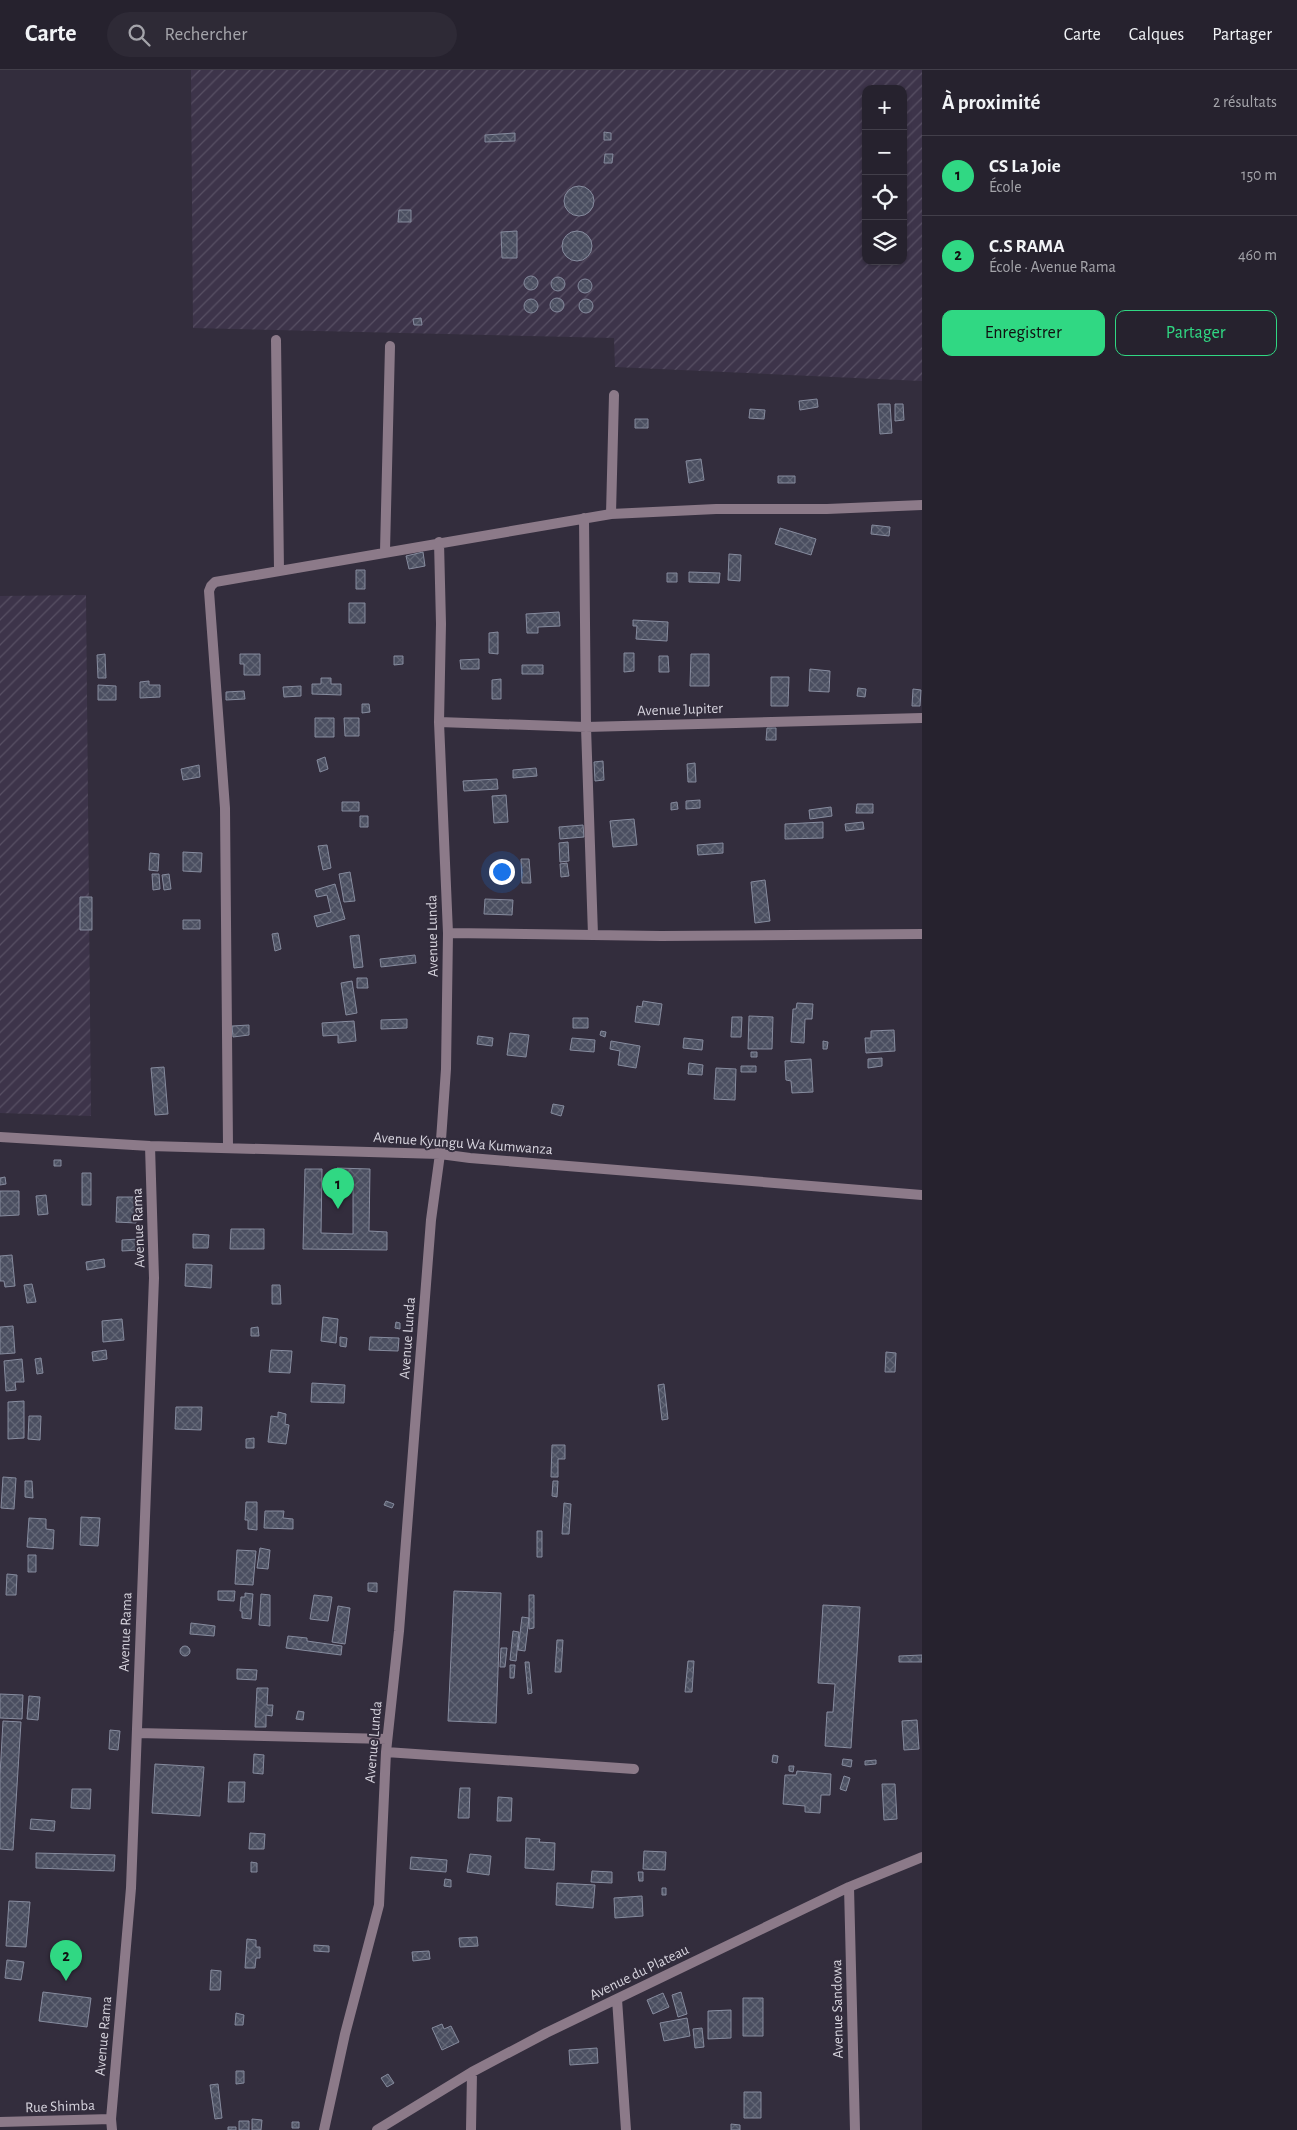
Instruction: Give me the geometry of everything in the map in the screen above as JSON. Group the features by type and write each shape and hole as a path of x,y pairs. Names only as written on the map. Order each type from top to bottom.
{"street":[{"path":"276,340 279,570"},
{"path":"385,551 390,346"},
{"path":"611,514 614,395"},
{"path":"228,1146 225,808 209,591 211,586 216,582 279,570 611,514 716,509 828,509 922,505"},
{"path":"584,518 586,727 594,935"},
{"name":"Avenue Lunda","path":"324,2130 345,2034 379,1905 387,1739 399,1631 431,1220 440,1154 446,1069 448,933 439,722 441,624 439,542"},
{"name":"Avenue Jupiter","path":"439,722 586,727 922,718"},
{"path":"448,933 594,935 922,934"},
{"name":"Avenue Kyungu Wa Kumwanza","path":"0,1137 150,1146 228,1146 440,1154 470,1158 922,1194"},
{"name":"Avenue Rama","path":"111,2119 131,1888 154,1278 150,1146"},
{"path":"137,1733 387,1739"},
{"path":"386,1752 634,1769"},
{"name":"Avenue du Plateau","path":"377,2130 472,2072 617,1999 849,1887 922,1856"},
{"name":"Avenue Sandowa","path":"849,1887 855,2130"},
{"path":"617,1999 626,2130"},
{"path":"471,2130 472,2072"},
{"name":"Rue Shimba","path":"0,2122 111,2119 112,2130"}],"shaded area":[{"path":"191,70 922,70 922,381 615,367 614,338 193,328"},
{"path":"86,595 91,1116 0,1113 0,596"}],"building":[{"path":"604,132 611,133 611,140 604,140"},
{"path":"515,133 515,141 485,142 485,135"},
{"path":"605,154 613,154 612,163 604,163"},
{"path":"579,186 590,190 594,201 590,212 579,216 568,212 564,201 568,190"},
{"path":"399,210 411,210 411,222 398,222"},
{"path":"517,231 517,258 502,258 501,232"},
{"path":"577,231 588,235 592,246 588,257 577,261 566,257 562,246 566,235"},
{"path":"531,276 536,278 538,283 536,288 531,290 526,288 524,283 526,278"},
{"path":"558,277 563,279 565,284 563,289 558,291 553,289 551,284 553,279"},
{"path":"585,279 590,281 592,286 590,291 585,293 580,291 578,286 580,281"},
{"path":"557,298 562,300 564,305 562,310 557,312 552,310 550,305 552,300"},
{"path":"531,299 536,301 538,306 536,311 531,313 526,311 524,306 526,301"},
{"path":"586,299 591,301 593,306 591,311 586,313 581,311 579,306 581,301"},
{"path":"421,318 422,325 414,325 413,319"},
{"path":"817,399 818,407 800,410 799,401"},
{"path":"878,404 890,404 892,433 880,434"},
{"path":"895,404 903,404 904,420 895,421"},
{"path":"750,409 765,410 764,419 749,418"},
{"path":"635,419 648,419 648,428 635,428"},
{"path":"701,459 704,480 689,483 686,461"},
{"path":"778,476 795,476 795,483 778,483"},
{"path":"872,525 890,527 889,536 871,534"},
{"path":"780,528 816,539 811,555 775,544"},
{"path":"423,552 425,566 409,569 406,556"},
{"path":"729,554 741,555 740,581 728,580"},
{"path":"356,570 365,570 365,589 356,589"},
{"path":"689,572 720,573 719,583 689,582"},
{"path":"667,573 677,573 677,582 667,582"},
{"path":"349,603 365,603 365,623 349,623"},
{"path":"559,612 560,626 538,627 538,633 527,633 526,614"},
{"path":"633,620 668,622 667,641 636,639 637,626 633,626"},
{"path":"498,632 498,654 489,653 489,633"},
{"path":"624,653 634,653 634,671 624,672"},
{"path":"105,654 106,678 98,678 97,655"},
{"path":"240,654 260,654 260,675 244,675 244,664 240,664"},
{"path":"691,654 709,654 709,686 690,686"},
{"path":"394,656 403,656 403,664 394,665"},
{"path":"659,656 668,656 669,672 659,672"},
{"path":"479,659 479,669 461,669 460,660"},
{"path":"522,665 543,665 543,674 522,674"},
{"path":"810,669 830,671 829,692 809,691"},
{"path":"771,677 789,677 788,706 771,706"},
{"path":"321,678 331,678 331,684 341,684 341,695 312,694 312,684 321,684"},
{"path":"501,679 501,699 492,699 492,680"},
{"path":"149,681 149,685 160,685 160,697 140,698 140,682"},
{"path":"98,685 116,686 116,700 98,700"},
{"path":"301,686 301,696 284,697 283,687"},
{"path":"858,688 866,689 865,697 857,696"},
{"path":"913,689 921,690 920,706 912,706"},
{"path":"244,691 245,699 226,700 226,692"},
{"path":"362,704 369,704 370,712 362,713"},
{"path":"315,718 334,718 334,737 315,737"},
{"path":"344,718 359,718 359,736 345,736"},
{"path":"767,728 776,728 776,740 766,740"},
{"path":"325,757 328,769 320,772 317,760"},
{"path":"603,761 604,780 595,781 594,762"},
{"path":"695,763 696,782 688,782 687,764"},
{"path":"199,765 200,777 183,780 181,769"},
{"path":"536,768 537,776 513,778 513,770"},
{"path":"497,779 498,789 464,791 463,781"},
{"path":"506,795 508,822 494,823 492,796"},
{"path":"700,800 700,808 686,809 686,801"},
{"path":"342,802 359,802 359,811 342,811"},
{"path":"677,802 678,809 671,810 671,803"},
{"path":"857,804 873,804 873,813 856,813"},
{"path":"831,807 832,816 810,819 809,810"},
{"path":"360,816 368,816 368,827 360,827"},
{"path":"634,819 637,845 613,847 610,821"},
{"path":"823,822 823,838 785,839 785,824"},
{"path":"863,822 864,829 846,831 845,824"},
{"path":"583,825 584,837 560,839 559,827"},
{"path":"568,842 569,861 560,862 559,843"},
{"path":"723,843 723,853 698,855 697,845"},
{"path":"327,845 331,868 323,870 318,846"},
{"path":"183,852 202,853 201,872 183,871"},
{"path":"150,853 159,854 158,871 149,870"},
{"path":"521,859 529,859 531,883 522,883"},
{"path":"567,863 569,876 561,877 560,864"},
{"path":"350,872 355,901 344,902 339,874"},
{"path":"152,874 159,874 160,889 153,890"},
{"path":"169,874 171,889 164,890 162,875"},
{"path":"765,880 770,921 755,923 751,882"},
{"path":"335,884 345,919 317,927 314,916 331,912 327,895 317,897 315,890"},
{"path":"80,897 92,897 92,930 80,930"},
{"path":"485,899 513,900 512,915 484,914"},
{"path":"183,920 200,920 200,929 183,929"},
{"path":"278,933 281,949 275,951 272,934"},
{"path":"359,935 363,967 354,968 350,936"},
{"path":"415,955 416,963 381,967 380,959"},
{"path":"357,978 367,978 368,988 357,988"},
{"path":"352,981 357,1013 346,1015 341,983"},
{"path":"643,1001 662,1004 659,1025 635,1022 637,1006 642,1007"},
{"path":"797,1003 813,1004 812,1019 805,1019 804,1043 791,1042 793,1009 796,1009"},
{"path":"749,1016 773,1017 772,1049 748,1049"},
{"path":"732,1017 742,1017 741,1037 731,1037"},
{"path":"573,1018 588,1018 588,1028 573,1028"},
{"path":"407,1019 407,1028 381,1029 381,1020"},
{"path":"354,1021 356,1041 338,1043 338,1035 323,1036 322,1023"},
{"path":"249,1025 249,1035 233,1037 232,1026"},
{"path":"894,1030 895,1051 866,1053 865,1038 871,1038 871,1031"},
{"path":"601,1031 606,1032 605,1037 600,1035"},
{"path":"510,1033 529,1035 526,1057 507,1055"},
{"path":"478,1036 493,1038 492,1046 477,1044"},
{"path":"572,1038 595,1040 594,1052 570,1050"},
{"path":"684,1038 703,1040 702,1050 683,1048"},
{"path":"611,1041 640,1046 636,1068 618,1065 620,1051 610,1049"},
{"path":"823,1041 828,1042 827,1049 823,1049"},
{"path":"751,1052 757,1052 757,1057 751,1057"},
{"path":"882,1058 882,1066 868,1068 868,1059"},
{"path":"811,1059 813,1092 792,1093 791,1081 786,1080 785,1061"},
{"path":"689,1063 703,1065 702,1075 688,1074"},
{"path":"741,1066 756,1066 756,1072 741,1072"},
{"path":"164,1067 168,1114 155,1115 151,1068"},
{"path":"716,1068 736,1069 735,1100 714,1099"},
{"path":"553,1104 564,1106 561,1116 551,1113"},
{"path":"54,1160 61,1160 61,1166 54,1166"},
{"path":"337,1168 370,1169 369,1231 387,1232 387,1250 303,1249 305,1169 322,1169 321,1233 353,1234 353,1186 336,1186"},
{"path":"82,1173 91,1173 91,1205 82,1205"},
{"path":"5,1177 6,1184 0,1185 0,1178"},
{"path":"0,1191 19,1191 19,1215 0,1216"},
{"path":"46,1195 48,1214 38,1215 36,1196"},
{"path":"117,1197 136,1197 136,1223 116,1222"},
{"path":"231,1229 264,1229 264,1249 230,1249"},
{"path":"193,1234 209,1235 208,1248 193,1248"},
{"path":"139,1239 140,1250 122,1251 122,1240"},
{"path":"12,1255 15,1286 5,1287 4,1281 0,1281 0,1256"},
{"path":"104,1259 105,1267 87,1270 86,1262"},
{"path":"186,1264 212,1265 211,1288 185,1286"},
{"path":"32,1284 36,1302 27,1303 24,1285"},
{"path":"272,1285 280,1285 281,1304 272,1304"},
{"path":"323,1317 338,1319 336,1343 321,1341"},
{"path":"122,1319 124,1340 103,1342 102,1321"},
{"path":"396,1322 400,1323 400,1329 395,1328"},
{"path":"13,1326 15,1353 0,1354 0,1327"},
{"path":"258,1327 259,1336 251,1336 251,1328"},
{"path":"340,1337 347,1338 346,1347 340,1346"},
{"path":"370,1337 399,1338 398,1351 369,1350"},
{"path":"106,1350 107,1359 93,1361 92,1352"},
{"path":"271,1350 292,1351 290,1373 269,1372"},
{"path":"886,1352 896,1353 895,1372 885,1372"},
{"path":"41,1358 43,1373 37,1374 35,1359"},
{"path":"22,1359 24,1382 15,1382 16,1390 6,1391 4,1361"},
{"path":"312,1383 345,1385 344,1403 311,1402"},
{"path":"664,1384 668,1419 662,1420 658,1385"},
{"path":"24,1401 24,1438 8,1439 8,1402"},
{"path":"176,1407 202,1407 201,1430 175,1429"},
{"path":"278,1412 286,1414 285,1424 289,1425 286,1444 268,1442 271,1416 278,1417"},
{"path":"29,1416 41,1416 40,1440 28,1439"},
{"path":"254,1438 254,1448 246,1448 246,1439"},
{"path":"552,1445 565,1445 565,1459 558,1459 558,1477 551,1477"},
{"path":"3,1477 16,1478 14,1509 1,1508"},
{"path":"25,1481 32,1481 33,1498 25,1497"},
{"path":"553,1481 558,1481 557,1497 552,1496"},
{"path":"386,1501 394,1504 392,1508 384,1505"},
{"path":"246,1502 257,1502 257,1530 248,1529 248,1520 245,1520"},
{"path":"564,1503 571,1504 569,1534 562,1534"},
{"path":"265,1511 284,1511 283,1518 293,1519 293,1529 264,1528"},
{"path":"81,1517 100,1518 98,1546 80,1545"},
{"path":"29,1518 46,1519 46,1529 54,1530 53,1549 27,1547"},
{"path":"537,1531 542,1531 542,1557 537,1557"},
{"path":"260,1548 270,1550 268,1569 257,1568"},
{"path":"237,1550 256,1551 253,1585 235,1584"},
{"path":"28,1555 36,1555 36,1572 28,1572"},
{"path":"7,1574 17,1575 16,1595 6,1595"},
{"path":"368,1583 377,1583 377,1592 368,1591"},
{"path":"218,1591 235,1591 234,1601 218,1600"},
{"path":"454,1591 501,1593 496,1723 448,1721"},
{"path":"245,1593 253,1594 251,1619 242,1618 242,1611 240,1611 241,1597 245,1597"},
{"path":"261,1594 270,1595 270,1626 259,1625"},
{"path":"314,1595 332,1597 328,1621 310,1619"},
{"path":"529,1595 534,1595 534,1628 529,1629"},
{"path":"823,1605 860,1607 851,1748 825,1746 827,1712 833,1712 835,1684 818,1683"},
{"path":"338,1606 350,1608 345,1644 332,1642"},
{"path":"522,1617 529,1618 525,1651 518,1650"},
{"path":"191,1623 215,1626 214,1636 190,1634"},
{"path":"513,1631 519,1632 516,1661 510,1660"},
{"path":"288,1636 342,1646 341,1655 286,1648"},
{"path":"557,1640 563,1640 561,1672 555,1672"},
{"path":"183,1646 187,1646 190,1651 189,1655 183,1656 180,1653 180,1649"},
{"path":"501,1648 507,1648 505,1667 500,1667"},
{"path":"922,1655 922,1662 899,1662 899,1656"},
{"path":"688,1661 694,1661 692,1692 685,1692"},
{"path":"525,1662 529,1662 532,1693 528,1694"},
{"path":"510,1665 515,1665 514,1678 510,1678"},
{"path":"237,1669 257,1670 256,1680 237,1679"},
{"path":"257,1688 268,1688 267,1705 273,1705 272,1716 266,1715 266,1727 255,1727"},
{"path":"0,1694 23,1695 22,1719 0,1718"},
{"path":"29,1696 40,1697 38,1720 27,1719"},
{"path":"298,1711 304,1712 303,1720 296,1719"},
{"path":"917,1720 919,1749 904,1750 902,1721"},
{"path":"3,1721 21,1722 13,1850 0,1849 0,1775"},
{"path":"110,1730 120,1731 118,1750 109,1749"},
{"path":"254,1754 264,1755 263,1774 253,1773"},
{"path":"773,1755 778,1756 777,1763 772,1762"},
{"path":"843,1759 852,1760 851,1767 842,1765"},
{"path":"876,1760 876,1764 865,1765 865,1761"},
{"path":"155,1764 204,1767 200,1816 152,1813"},
{"path":"789,1766 794,1766 793,1772 789,1771"},
{"path":"797,1771 831,1774 830,1795 821,1795 820,1813 805,1812 805,1806 783,1804 785,1775 796,1775"},
{"path":"844,1776 850,1778 846,1791 840,1789"},
{"path":"229,1782 245,1782 244,1802 228,1802"},
{"path":"882,1784 895,1784 897,1819 884,1820"},
{"path":"460,1788 470,1788 469,1818 458,1818"},
{"path":"72,1789 91,1789 90,1809 71,1808"},
{"path":"498,1797 512,1798 511,1821 497,1821"},
{"path":"31,1819 55,1821 54,1831 30,1829"},
{"path":"250,1833 265,1834 264,1849 249,1849"},
{"path":"526,1838 540,1839 539,1842 555,1843 554,1870 525,1868"},
{"path":"644,1851 666,1852 665,1870 643,1869"},
{"path":"36,1853 115,1855 114,1871 36,1868"},
{"path":"470,1854 491,1856 489,1875 467,1872"},
{"path":"411,1857 447,1860 446,1872 410,1869"},
{"path":"251,1862 257,1863 257,1872 251,1872"},
{"path":"592,1871 612,1872 612,1883 591,1882"},
{"path":"638,1872 643,1872 643,1881 639,1881"},
{"path":"445,1879 451,1880 451,1887 444,1886"},
{"path":"557,1883 595,1885 593,1908 556,1905"},
{"path":"662,1888 666,1888 666,1895 662,1895"},
{"path":"642,1896 643,1916 615,1918 614,1898"},
{"path":"9,1901 30,1902 26,1947 6,1946"},
{"path":"477,1937 478,1946 460,1947 459,1938"},
{"path":"247,1939 256,1940 256,1947 260,1947 260,1958 256,1958 255,1968 245,1968"},
{"path":"314,1945 329,1946 329,1952 314,1951"},
{"path":"429,1951 430,1959 413,1961 412,1952"},
{"path":"7,1960 24,1962 21,1980 5,1978"},
{"path":"211,1970 221,1971 220,1990 210,1990"},
{"path":"43,1992 91,1998 87,2027 39,2021"},
{"path":"681,1992 687,2014 678,2017 672,1995"},
{"path":"663,1993 669,2007 653,2014 647,2000"},
{"path":"743,1998 763,1998 763,2036 743,2036"},
{"path":"731,2010 731,2038 708,2039 708,2011"},
{"path":"236,2013 244,2015 243,2025 235,2025"},
{"path":"687,2018 690,2036 664,2041 660,2023"},
{"path":"442,2024 444,2029 451,2026 459,2042 442,2050 432,2028"},
{"path":"702,2028 704,2047 695,2048 693,2029"},
{"path":"597,2048 598,2063 570,2065 569,2050"},
{"path":"236,2071 244,2071 244,2083 236,2084"},
{"path":"388,2074 394,2083 387,2087 381,2078"},
{"path":"218,2084 222,2118 215,2119 210,2085"},
{"path":"744,2092 761,2092 761,2118 744,2118"},
{"path":"252,2119 262,2120 261,2130 252,2130"},
{"path":"239,2121 249,2121 249,2130 239,2130"},
{"path":"292,2122 299,2122 299,2128 292,2128"},
{"path":"731,2124 740,2125 740,2130 731,2130"},
{"path":"228,2127 236,2127 236,2130 228,2130"}],"place":[{"name":"CS La Joie","path":"338,1209"},
{"name":"C.S RAMA","path":"66,1981"}]}
